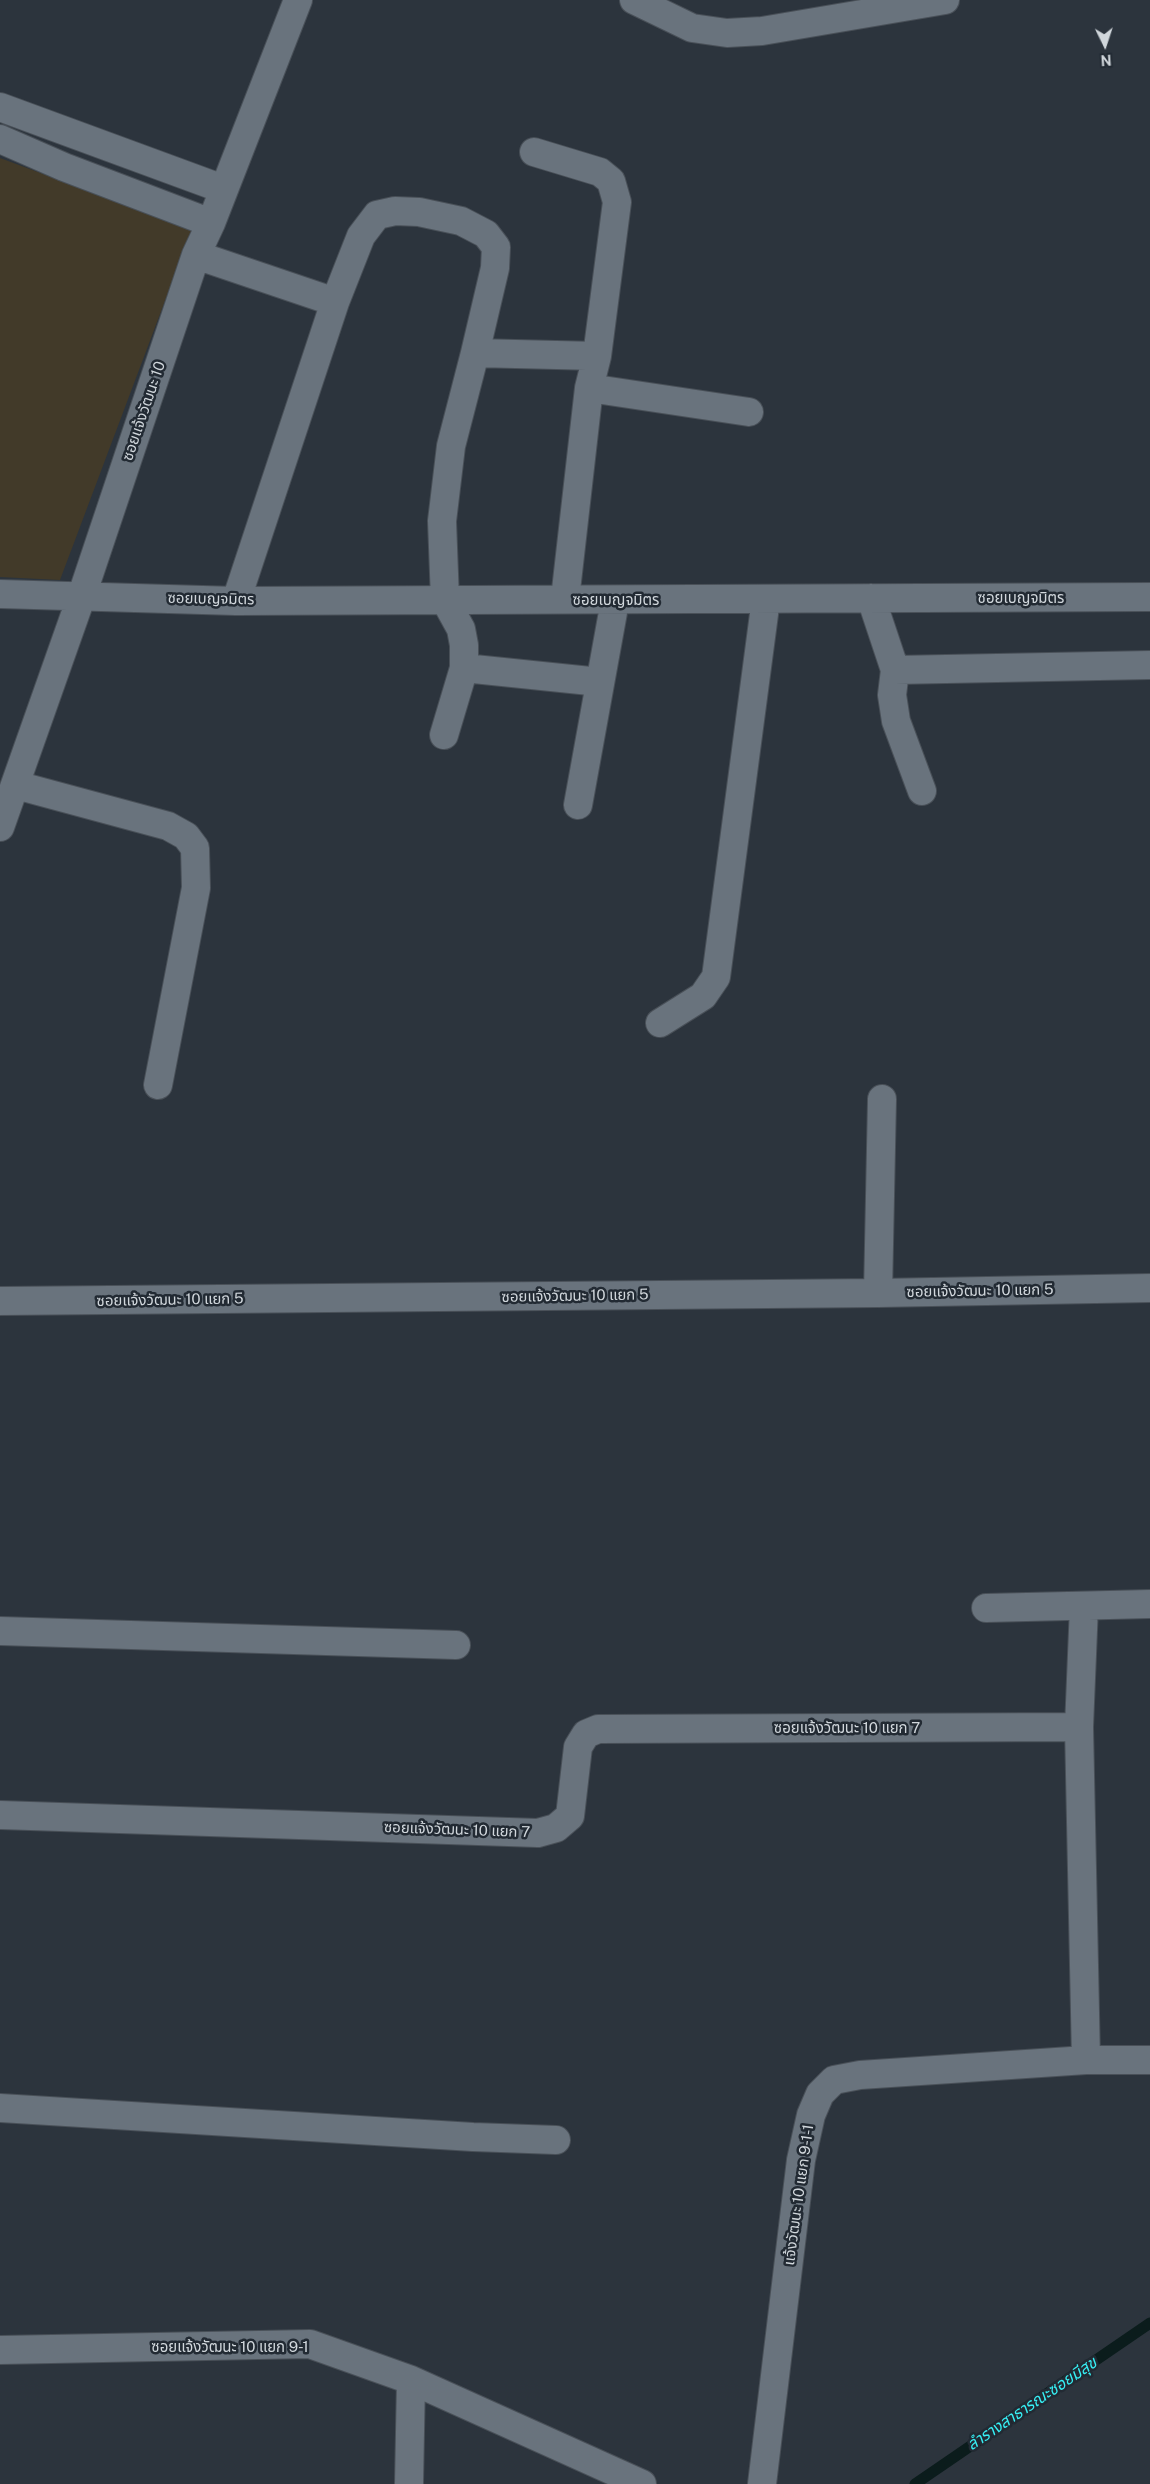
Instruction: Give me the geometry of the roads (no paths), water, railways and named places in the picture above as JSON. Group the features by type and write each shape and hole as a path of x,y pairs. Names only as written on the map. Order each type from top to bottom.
{"street":[{"name":"ซอยแจ้งวัฒนะ 10","path":"0,827 82,595 196,254 211,222 298,0"},
{"path":"634,0 692,28 727,34 762,31 945,0"},
{"path":"0,107 223,190"},
{"path":"0,139 64,166 211,222"},
{"path":"534,152 600,172 611,181 617,202 597,356 589,388 565,599"},
{"path":"236,601 335,302 361,236 377,215 395,211 420,212 461,220 486,234 496,247 495,268 451,446 443,512 445,600 461,629 464,645 464,668 444,735"},
{"path":"196,254 335,302"},
{"path":"475,353 597,356"},
{"path":"589,388 749,412"},
{"name":"ซอยเบญจมิตร","path":"0,594 236,601 565,599 615,601 1150,597"},
{"path":"871,598 895,670 892,695 896,721 922,791"},
{"path":"660,1023 703,996 716,977 766,599"},
{"path":"578,805 615,601"},
{"path":"895,670 1150,666"},
{"path":"464,668 600,682"},
{"path":"16,785 168,826 186,836 195,848 196,888 158,1085"},
{"path":"878,1293 882,1099"},
{"name":"ซอยแจ้งวัฒนะ 10 แยก 5","path":"0,1301 878,1293 1150,1288"},
{"path":"986,1608 1150,1604"},
{"path":"1084,1606 1079,1727 1086,2060"},
{"path":"0,1631 456,1645"},
{"name":"ซอยแจ้งวัฒนะ 10 แยก 7","path":"0,1814 538,1833 556,1828 570,1816 578,1747 586,1734 598,1730 1079,1727"},
{"name":"แจ้งวัฒนะ 10 แยก 9-1-1","path":"762,2484 801,2160 811,2115 820,2094 834,2080 860,2075 1086,2060 1150,2060"},
{"path":"0,2108 473,2137 556,2140"},
{"name":"ซอยแจ้งวัฒนะ 10 แยก 9-1","path":"0,2350 310,2344 411,2380 586,2471 642,2484"},
{"path":"409,2484 411,2380"}],"waterway":[{"name":"ลำรางสาธารณะซอยมีสุข","path":"915,2484 1150,2323"}]}
